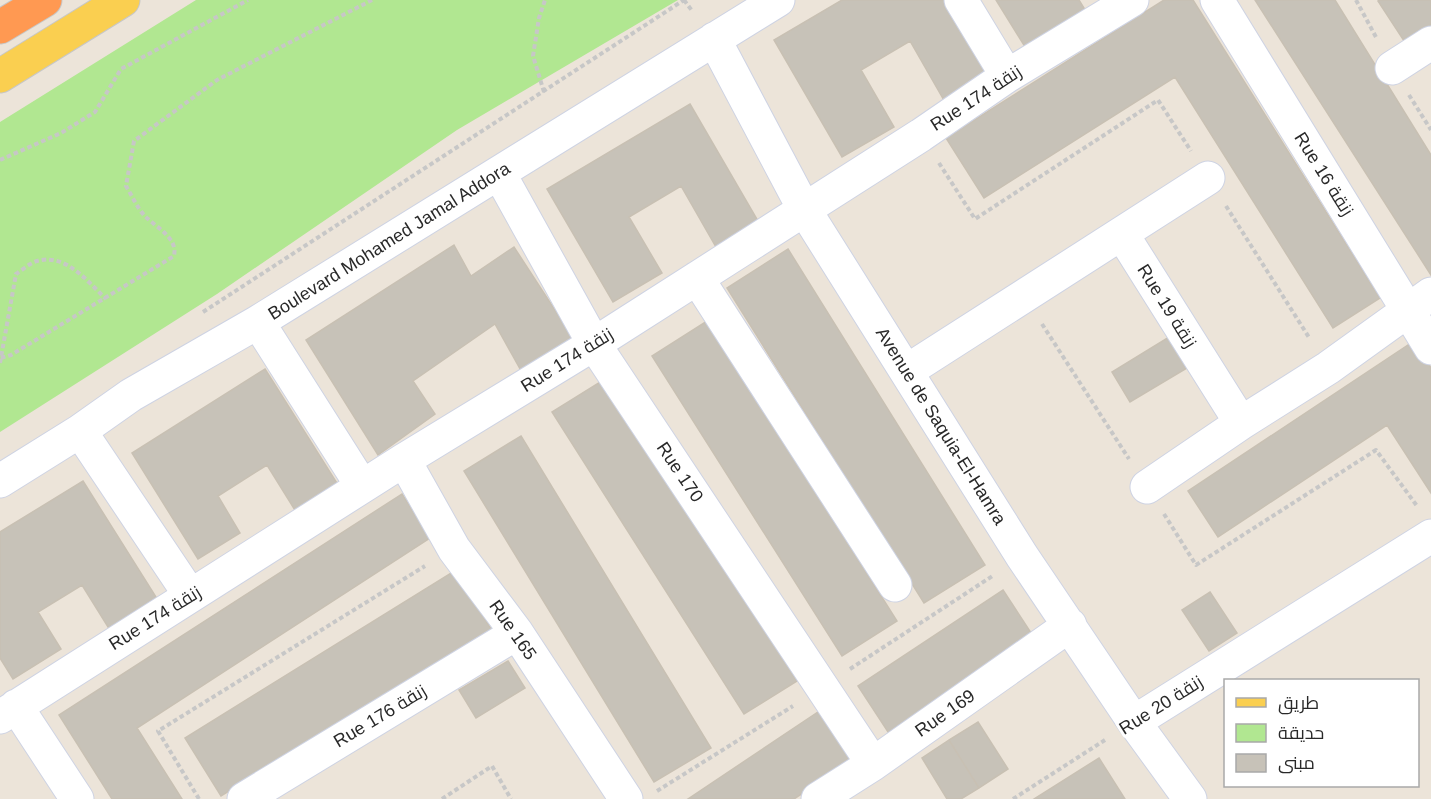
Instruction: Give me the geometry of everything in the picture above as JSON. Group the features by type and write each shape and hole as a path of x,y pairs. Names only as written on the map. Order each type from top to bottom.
{"highway":[{"path":"0,27 45,0"}],"main road":[{"path":"0,76 123,0"}],"street":[{"name":"Boulevard Mohamed Jamal Addora","path":"0,481 80,431 131,395 258,322 778,0"},
{"path":"961,0 1008,76"},
{"name":"Rue 174 زنقة","path":"8,712 362,486 594,344 921,135 1008,76 1132,0"},
{"name":"Rue 16 زنقة","path":"1217,0 1419,302 1431,348"},
{"name":"Avenue de Saquia-El-Hamra","path":"714,39 804,209 908,371 1016,547 1134,722 1190,799"},
{"path":"1392,68 1431,43"},
{"name":"Rue 170","path":"499,173 594,344 873,764"},
{"path":"908,371 1208,178"},
{"name":"Rue 19 زنقة","path":"1122,234 1241,423"},
{"path":"697,278 895,585"},
{"path":"1147,487 1241,423 1328,368 1419,302"},
{"path":"258,322 362,486"},
{"path":"80,431 190,595"},
{"name":"Rue 165","path":"404,460 454,549 517,633 626,799"},
{"name":"Rue 20 زنقة","path":"1134,722 1431,536"},
{"name":"Rue 169","path":"818,799 873,764 1070,625"},
{"name":"Rue 176 زنقة","path":"244,799 517,633"},
{"path":"8,712 70,796"}],"path":[{"path":"0,160 61,133 94,111 121,69 248,0"},
{"path":"1,358 11,356 174,256 175,248 172,241 144,215 126,186 134,141 217,80 372,0"},
{"path":"544,92 533,56 539,18 545,0"},
{"path":"194,317 684,0"},
{"path":"0,363 16,274 36,261 57,259 77,271 106,299"},
{"path":"199,799 158,731 454,549"},
{"name":"Rue 20 زنقة","path":"1013,799 1134,722"},
{"path":"442,799 492,766 511,799"}],"green space":[{"path":"196,0 678,0 457,130 217,294 0,432 0,122"}],"building":[{"path":"842,0 947,0 991,75 945,102 910,41 861,70 894,127 842,157 774,40"},
{"path":"996,0 1079,0 1087,13 1027,50"},
{"path":"1164,0 1193,0 1380,298 1333,328 1175,77 984,198 946,138"},
{"path":"1255,0 1335,0 1431,155 1431,275"},
{"path":"1431,0 1431,37 1410,50 1378,1"},
{"path":"690,104 758,221 716,247 681,186 629,217 662,273 613,302 547,189"},
{"path":"454,245 471,276 514,247 577,344 524,376 495,324 413,381 435,414 378,455 306,340"},
{"path":"788,249 985,565 924,603 727,288"},
{"path":"707,321 897,621 842,656 652,356"},
{"path":"1169,337 1187,368 1130,402 1112,372"},
{"path":"1414,341 1431,368 1431,493 1387,425 1218,537 1188,491"},
{"path":"265,369 340,488 298,515 267,465 218,496 240,533 198,559 132,453"},
{"path":"605,379 797,681 744,714 552,412"},
{"path":"521,436 711,748 654,782 464,471"},
{"path":"83,481 161,605 113,635 82,585 38,612 61,649 13,679 0,658 0,532"},
{"path":"402,494 430,538 137,728 182,799 112,799 59,715"},
{"path":"456,570 491,629 221,796 185,738"},
{"path":"1003,590 1037,642 892,738 858,686"},
{"path":"1210,592 1237,633 1209,651 1182,610"},
{"path":"508,661 525,688 476,718 459,690"},
{"path":"818,712 853,760 794,799 688,799"},
{"path":"978,722 1008,769 979,788 949,740"},
{"path":"949,740 979,788 961,799 947,799 922,758"},
{"path":"1099,758 1125,799 1034,799"}]}
